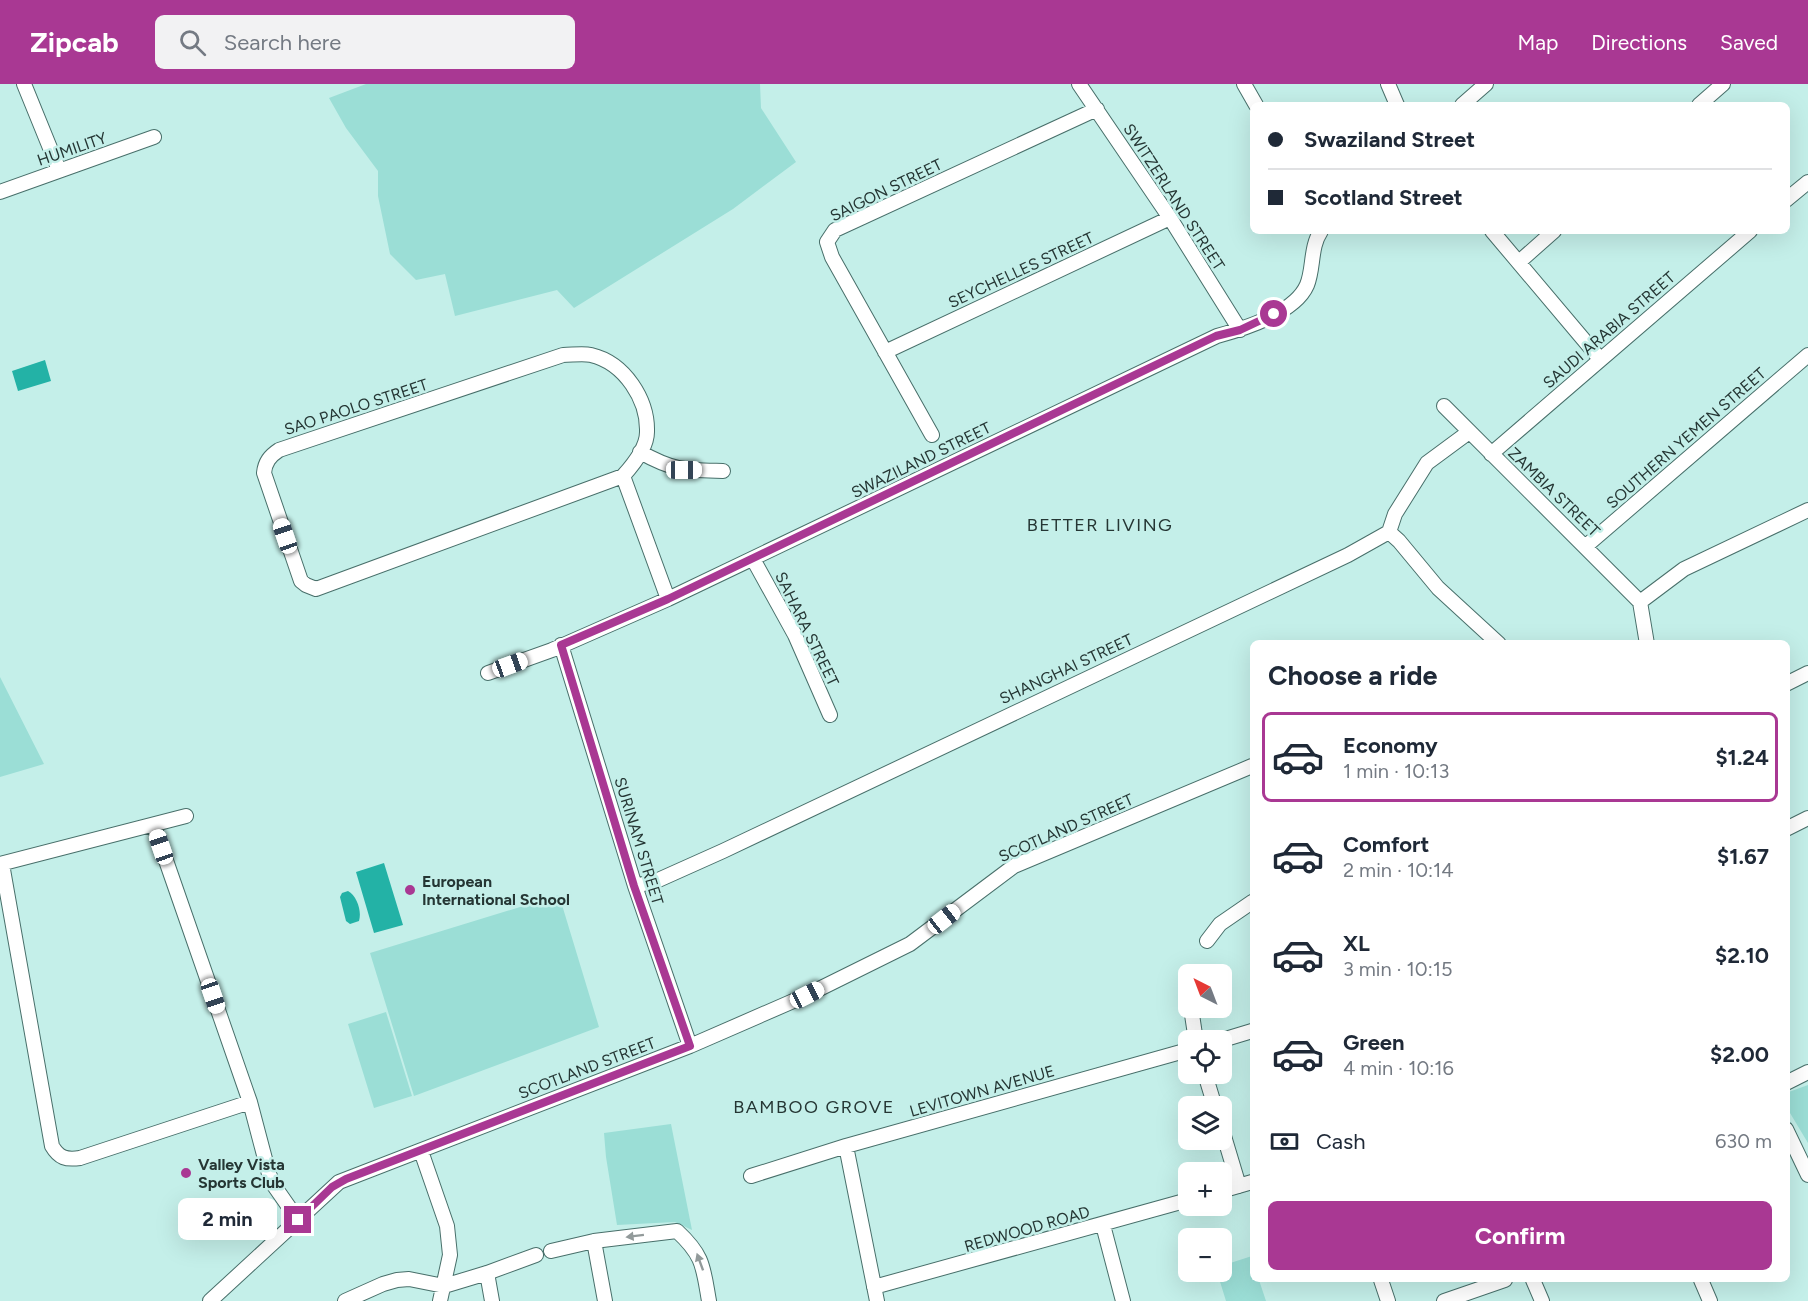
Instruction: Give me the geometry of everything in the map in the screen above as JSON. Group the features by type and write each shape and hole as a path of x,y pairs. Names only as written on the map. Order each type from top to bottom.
{"street":[{"path":"24,84 59,170"},
{"name":"SWITZERLAND STREET","path":"1079,84 1170,218 1240,330"},
{"path":"1245,84 1254,102"},
{"path":"1388,84 1396,102"},
{"path":"1465,102 1486,84"},
{"path":"1702,102 1723,84"},
{"name":"SAIGON STREET","path":"932,435 827,242 835,230 1097,110"},
{"name":"HUMILITY","path":"0,192 154,137"},
{"path":"1790,197 1808,182"},
{"name":"SEYCHELLES STREET","path":"885,352 1170,218"},
{"name":"SWAZILAND STREET","path":"488,673 561,645 668,599 1216,336 1240,330 1274,314 1302,292 1307,285 1315,245 1320,234"},
{"path":"1495,234 1600,359"},
{"path":"1519,262 1551,234"},
{"name":"SAUDI ARABIA STREET","path":"1491,454 1746,234"},
{"name":"SAO PAOLO STREET","path":"563,355 591,355 613,365 632,383 644,410 647,434 636,462 623,476 316,589 306,585 299,577 264,473 267,461 279,450 563,355"},
{"name":"SOUTHERN YEMEN STREET","path":"1586,546 1808,355"},
{"name":"ZAMBIA STREET","path":"1444,406 1640,602"},
{"path":"1469,432 1427,463 1395,514 1389,532 1438,588 1495,640"},
{"path":"640,452 664,465 684,470 723,471"},
{"path":"623,476 668,599"},
{"path":"1646,640 1640,602 1684,569 1808,510"},
{"name":"SHANGHAI STREET","path":"634,886 656,881 723,850 1338,560 1389,532"},
{"name":"SAHARA STREET","path":"753,559 795,635 830,715"},
{"name":"SURINAM STREET","path":"561,645 634,886 690,1046"},
{"path":"1790,682 1808,673"},
{"name":"SCOTLAND STREET","path":"210,1301 339,1182 690,1046 807,995 910,944 1014,866 1250,767"},
{"path":"186,816 1,864 52,1146 62,1158 80,1158 250,1102"},
{"path":"1790,827 1808,818"},
{"path":"154,826 250,1102 269,1174 275,1187 298,1220"},
{"path":"1207,941 1220,924 1250,903"},
{"path":"1232,1037 1250,1032"},
{"name":"LEVITOWN AVENUE","path":"751,1176 846,1146 1178,1053"},
{"path":"1790,1081 1808,1072"},
{"path":"1790,1138 1808,1176"},
{"path":"846,1146 877,1301"},
{"path":"1231,1150 1246,1184"},
{"path":"421,1151 447,1226 450,1255 440,1301"},
{"name":"REDWOOD ROAD","path":"874,1287 1178,1203"},
{"path":"1103,1225 1124,1301"},
{"path":"551,1251 594,1241 677,1231 692,1245 702,1262 709,1301"},
{"path":"594,1241 605,1301"},
{"path":"345,1301 397,1280 409,1279 444,1286 536,1255"},
{"path":"487,1273 492,1301"},
{"path":"1382,1282 1388,1301"},
{"path":"1444,1301 1499,1282"},
{"path":"1534,1282 1542,1301"},
{"path":"1702,1282 1710,1301"}],"shaded area":[{"path":"366,84 760,84 761,108 796,162 733,209 574,308 557,290 455,316 445,274 416,280 390,254 378,196 378,171 346,128 329,98"},
{"path":"0,677 44,764 0,777"},
{"path":"559,895 599,1027 414,1096 370,953"},
{"path":"386,1012 412,1096 374,1108 348,1024"},
{"path":"1808,1085 1808,1143 1790,1113 1790,1092"},
{"path":"671,1124 692,1230 675,1222 617,1225 604,1133"},
{"path":"1250,1257 1250,1282 1260,1282 1266,1301 1226,1301 1220,1282 1232,1282 1232,1262"}],"water":[{"path":"45,360 51,381 18,391 12,371"},
{"path":"384,863 403,925 374,933 356,872"},
{"path":"348,891 356,900 360,913 359,921 350,924 346,921 340,897 342,893"}],"place":[{"name":"European International School","path":"410,890"},
{"name":"Valley Vista Sports Club","path":"186,1173"}],"district":[{"name":"BETTER LIVING","path":"1100,525"},
{"name":"BAMBOO GROVE","path":"814,1107"}],"route":[{"path":"298,1220 339,1182 690,1046 634,886 561,645 668,599 1216,336 1240,330 1274,314"}]}
